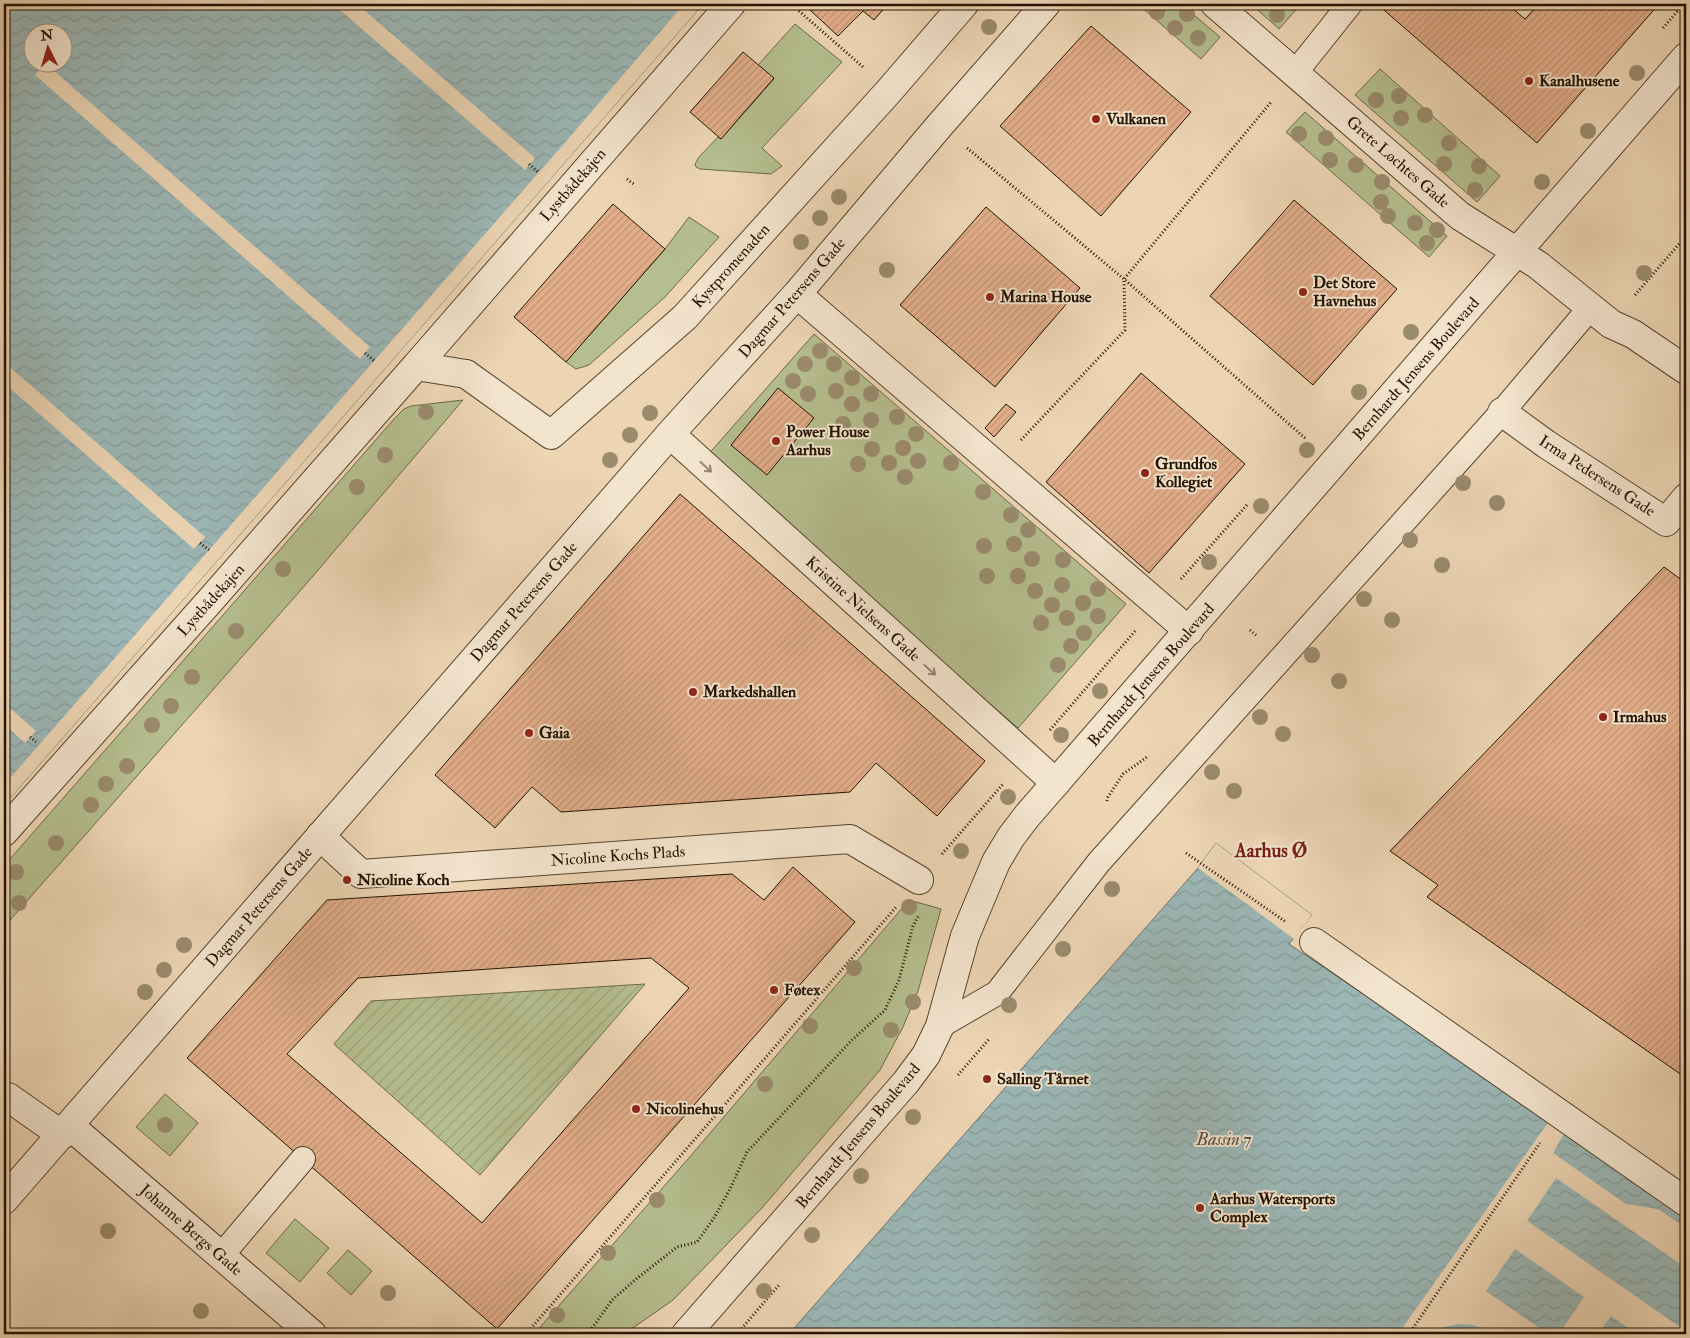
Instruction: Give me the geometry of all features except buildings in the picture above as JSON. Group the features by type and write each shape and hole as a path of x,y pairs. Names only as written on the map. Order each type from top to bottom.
{"street":[{"name":"Lystbådekajen","path":"4,832 215,596 731,4"},
{"name":"Kystpromenaden","path":"416,366 466,374 551,435 685,317 889,91 964,4"},
{"name":"Dagmar Petersens Gade","path":"4,1200 66,1131 670,434 797,294 1046,4"},
{"name":"Grete Løchtes Gade","path":"1215,4 1460,216 1538,265 1611,324 1633,334 1686,370"},
{"name":"Bernhardt Jensens Boulevard","path":"686,1334 906,1082 926,1055 940,1026 966,936 996,862 1011,837 1027,816 1686,58"},
{"path":"797,294 1189,631"},
{"name":"Irma Pedersens Gade","path":"1502,412 1546,444 1666,522 1686,498"},
{"name":"Kristine Nielsens Gade","path":"670,434 1056,783"},
{"name":"Nicoline Kochs Plads","path":"320,836 361,874 850,839 919,880"},
{"path":"1314,942 1561,1114 1683,1193"},
{"path":"4,1096 66,1131"},
{"name":"Johanne Bergs Gade","path":"66,1131 221,1256 312,1334"}],"lane":[{"path":"1295,73 1350,4"},
{"path":"940,1026 996,993 1099,862 1502,412 1590,308"},
{"path":"221,1256 303,1159"}],"path":[{"path":"791,4 889,91"},
{"path":"1662,30 1684,4"},
{"path":"997,465 1125,330 1124,279 1295,73"},
{"path":"940,126 1124,279 1306,439"},
{"path":"1299,446 1312,432"},
{"path":"526,1334 1248,503"},
{"path":"1186,852 1314,942"},
{"path":"588,1334 612,1300 635,1280 677,1248 697,1242 722,1204 746,1152 852,1040 885,1010 899,980 913,926 921,912"},
{"path":"1410,1334 1561,1114"}],"green space":[{"path":"1138,4 1181,4 1220,37 1201,59"},
{"path":"1251,4 1301,4 1279,29"},
{"path":"795,24 842,62 762,148 782,166 771,174 700,169 696,167 695,164 699,157 718,137 721,139 774,79 758,65"},
{"path":"1380,69 1500,176 1477,202 1355,95"},
{"path":"1305,112 1447,236 1429,257 1286,132"},
{"path":"689,217 719,237 665,297 589,365 576,369 566,362 665,249"},
{"path":"814,334 1126,604 1018,728 706,457"},
{"path":"463,400 307,583 4,927 4,866 394,419 404,409 411,406"},
{"path":"909,900 941,909 918,991 903,1027 880,1070 762,1208 673,1300 627,1332 623,1334 534,1334 688,1159"},
{"path":"645,984 480,1175 334,1044 371,1001"},
{"path":"165,1094 198,1123 170,1156 136,1127"},
{"path":"295,1219 329,1248 300,1282 266,1253"},
{"path":"348,1250 372,1271 351,1295 327,1273"}],"water":[{"path":"4,4 703,4 4,805"},
{"name":"Bassin 7","path":"1216,843 1312,915 1289,944 1550,1120 1686,1216 1686,1334 789,1334 1198,868"}],"pier":[{"path":"333,4 357,4 535,158 525,170"},
{"path":"684,4 703,4 4,805 4,785"},
{"path":"38,72 55,72 370,347 360,359 35,75"},
{"path":"4,362 205,537 194,549 4,383"},
{"path":"4,703 36,731 25,743 4,724"},
{"path":"1216,843 1312,915 1294,939 1198,868"},
{"path":"1550,1120 1565,1132 1553,1153 1626,1204 1658,1209 1686,1228 1686,1268 1556,1178 1527,1221 1686,1331 1686,1334 1637,1334 1611,1316 1598,1334 1559,1334 1584,1297 1515,1249 1486,1291 1548,1334 1491,1334 1487,1330 1473,1325 1459,1324 1444,1327 1433,1334 1398,1334"}],"place":[{"name":"Kanalhusene","path":"1529,81"},
{"name":"Vulkanen","path":"1096,119"},
{"name":"Det Store Havnehus","path":"1303,292"},
{"name":"Marina House","path":"990,297"},
{"name":"Power House Aarhus","path":"776,441"},
{"name":"Grundfos Kollegiet","path":"1145,473"},
{"name":"Markedshallen","path":"693,692"},
{"name":"Irmahus","path":"1603,717"},
{"name":"Gaia","path":"529,733"},
{"name":"Nicoline Koch","path":"347,880"},
{"name":"Føtex","path":"774,990"},
{"name":"Salling Tårnet","path":"987,1079"},
{"name":"Nicolinehus","path":"636,1109"},
{"name":"Aarhus Watersports Complex","path":"1200,1208"}],"district":[{"name":"Aarhus Ø","path":"1271,851"}]}
